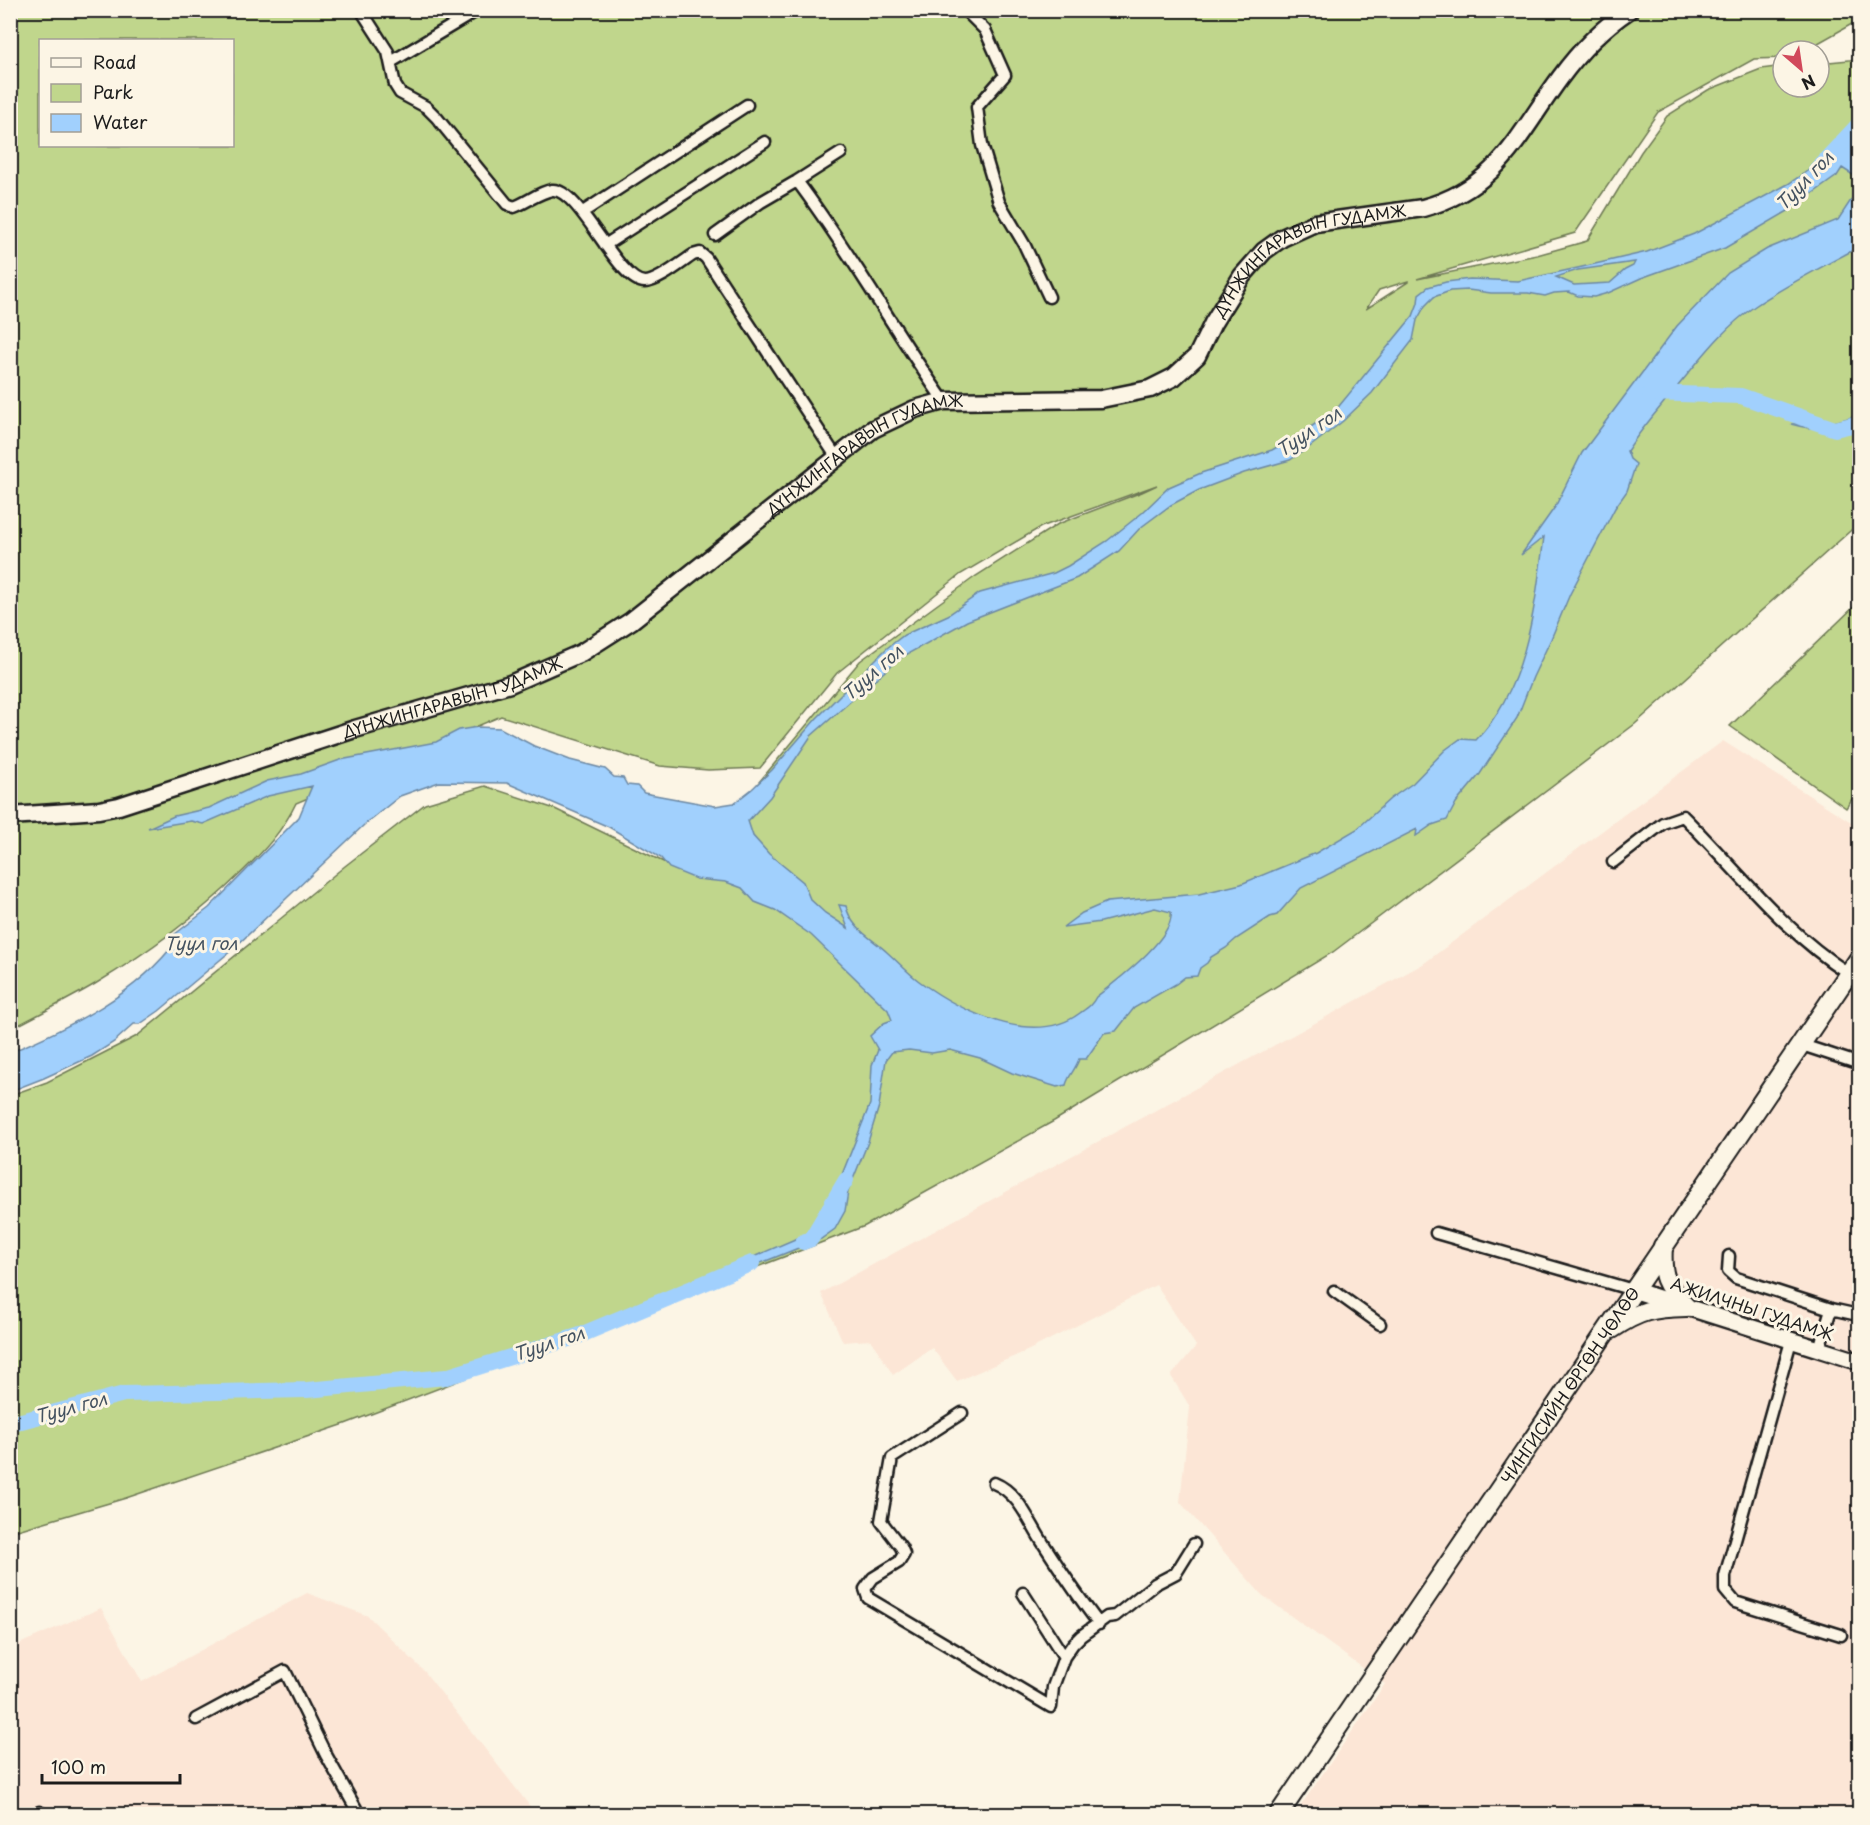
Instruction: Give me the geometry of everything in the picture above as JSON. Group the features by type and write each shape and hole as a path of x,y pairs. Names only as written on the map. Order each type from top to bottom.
{"highway":[{"name":"ЧИНГИСИЙН ӨРГӨН ЧӨЛӨӨ","path":"1279,1815 1860,957"},
{"path":"1663,1246 1662,1266 1667,1285 1686,1307"},
{"path":"1604,1334 1643,1311 1686,1307"}],"main road":[{"name":"ДҮНЖИНГАРАВЫН ГУДАМЖ","path":"10,816 99,810 119,806 272,755 537,674 581,653 631,621 873,429 915,409 944,401 1101,399 1134,394 1163,384 1185,369 1197,356 1213,323 1242,276 1264,251 1282,238 1315,223 1440,204 1478,182 1517,142 1561,77 1591,42 1629,10"},
{"name":"АЖИЛЧНЫ ГУДАМЖ","path":"1633,1290 1860,1362"}],"street":[{"path":"361,10 388,52 395,85 400,93 426,107 437,118 507,204 514,207 553,190 560,191 583,212 605,245 631,277 645,282 654,280 693,255 700,253 706,258 837,458"},
{"path":"391,62 478,10"},
{"path":"965,10 985,30 1005,75 977,107 982,145 999,202 1024,244 1049,297"},
{"path":"583,212 747,105"},
{"path":"605,245 765,142"},
{"path":"715,235 761,202 841,153"},
{"path":"797,181 825,220 906,348 944,401"},
{"path":"1613,862 1663,823 1683,816 1792,931 1825,958 1848,973"},
{"path":"1800,1044 1860,1064"},
{"path":"1436,1233 1633,1290"},
{"path":"1729,1256 1728,1271 1736,1278 1831,1309 1858,1315"},
{"path":"1334,1291 1380,1324"},
{"path":"1819,1349 1831,1309"},
{"path":"1791,1341 1725,1576 1725,1590 1735,1602 1841,1635"},
{"path":"962,1413 892,1458 881,1521 904,1554 898,1562 873,1578 865,1589 868,1598 1051,1707 1053,1687 1064,1657 1072,1644 1107,1617 1115,1616 1155,1584 1176,1573 1194,1544"},
{"path":"994,1483 1002,1486 1023,1510 1042,1542 1099,1624"},
{"path":"1023,1593 1064,1657"},
{"path":"196,1719 285,1671 326,1755 359,1815"}],"shaded area":[{"path":"1723,741 1859,827 1859,1814 1295,1814 1385,1684 1262,1595 1180,1502 1190,1407 1171,1376 1196,1346 1156,1285 1029,1350 957,1381 932,1348 893,1375 871,1340 843,1342 821,1293 1423,964"},
{"path":"307,1593 368,1616 424,1671 536,1814 11,1814 10,1648 101,1608 142,1682"}],"green space":[{"path":"11,11 1859,11 1859,20 1825,39 1771,39 1771,58 1754,59 1658,112 1575,233 1417,279 1537,255 1587,241 1641,152 1667,116 1708,90 1761,69 1771,68 1771,99 1831,99 1831,62 1859,59 1859,523 1635,724 1333,952 1054,1121 865,1226 345,1424 126,1498 11,1532 11,1095 47,1082 137,1036 345,866 425,804 485,786 555,809 684,872 860,661 976,576 1058,524 1157,485 1041,527 961,574 837,673 760,768 708,770 660,766 501,716 296,803 285,823 264,850 224,890 152,947 114,972 11,1029","holes":["1408,281 1408,282 1366,309 1379,290"]},
{"path":"1859,602 1859,789 1846,808 1730,726"}],"water":[{"path":"1859,115 1859,247 1780,290 1742,316 1708,350 1636,437 1627,451 1630,459 1636,464 1627,491 1615,508 1570,594 1517,718 1480,774 1456,803 1447,820 1432,825 1416,836 1417,829 1301,888 1277,915 1270,917 1211,957 1200,968 1197,976 1185,977 1134,1008 1116,1031 1104,1033 1086,1059 1079,1059 1066,1085 1057,1087 1012,1073 980,1058 950,1050 932,1053 909,1050 892,1052 886,1060 879,1106 868,1142 848,1192 845,1211 835,1229 821,1239 731,1275 730,1267 802,1236 827,1222 841,1177 870,1104 872,1065 878,1050 870,1036 884,1023 892,1020 888,1010 811,935 775,910 755,902 742,888 726,882 696,879 669,868 661,858 609,827 507,783 439,782 400,796 364,825 232,950 159,1011 140,1024 134,1024 114,1042 92,1056 11,1091 11,1052 56,1032 102,1007 143,977 177,940 170,938 209,908 299,817 312,786 268,796 203,824 191,821 148,828 174,816 209,808 267,781 301,774 340,760 436,742 459,730 478,727 500,728 534,746 570,760 605,769 614,777 623,778 627,785 637,786 644,793 715,806 734,803 772,770 816,719 887,648 904,635 948,615 980,593 1054,573 1068,566 1107,541 1142,513 1169,487 1201,473 1272,450 1335,411 1413,316 1419,294 1428,287 1470,279 1518,281 1647,252 1694,234 1788,184 1813,167 1844,145","holes":["1842,168 1853,175 1857,191 1838,220 1767,249 1728,273 1677,326 1582,453 1555,507 1521,555 1544,537 1532,618 1518,671 1507,696 1493,719 1476,740 1460,739 1445,750 1413,783 1390,799 1357,829 1316,853 1241,884 1199,894 1107,902 1082,913 1063,927 1101,922 1155,908 1171,912 1170,922 1154,946 1080,1013 1062,1023 1041,1027 1020,1026 976,1014 955,1004 915,978 863,933 852,921 846,906 839,905 848,928 825,913 810,899 803,882 769,854 753,836 748,821 770,797 811,736 900,658 967,621 1077,578 1119,551 1140,528 1171,505 1199,490 1244,473 1290,460 1311,446 1343,421 1372,393 1413,340 1417,320 1425,306 1434,297 1450,291 1468,290 1545,296 1569,292 1578,296 1594,297 1608,293 1641,278 1725,248 1788,211 1837,176","1635,262 1610,283 1574,285 1556,277 1578,270"]},
{"path":"1859,415 1859,427 1825,429 1791,424 1830,423"}],"waterway":[{"name":"Туул гол","path":"1816,170 1860,123"},
{"name":"Туул гол","path":"1650,393 1741,396 1835,429 1860,423"},
{"name":"Туул гол","path":"803,1242 811,1239 846,1180"},
{"name":"Туул гол","path":"10,1424 124,1394 307,1390 446,1377 578,1336 752,1263"}]}
